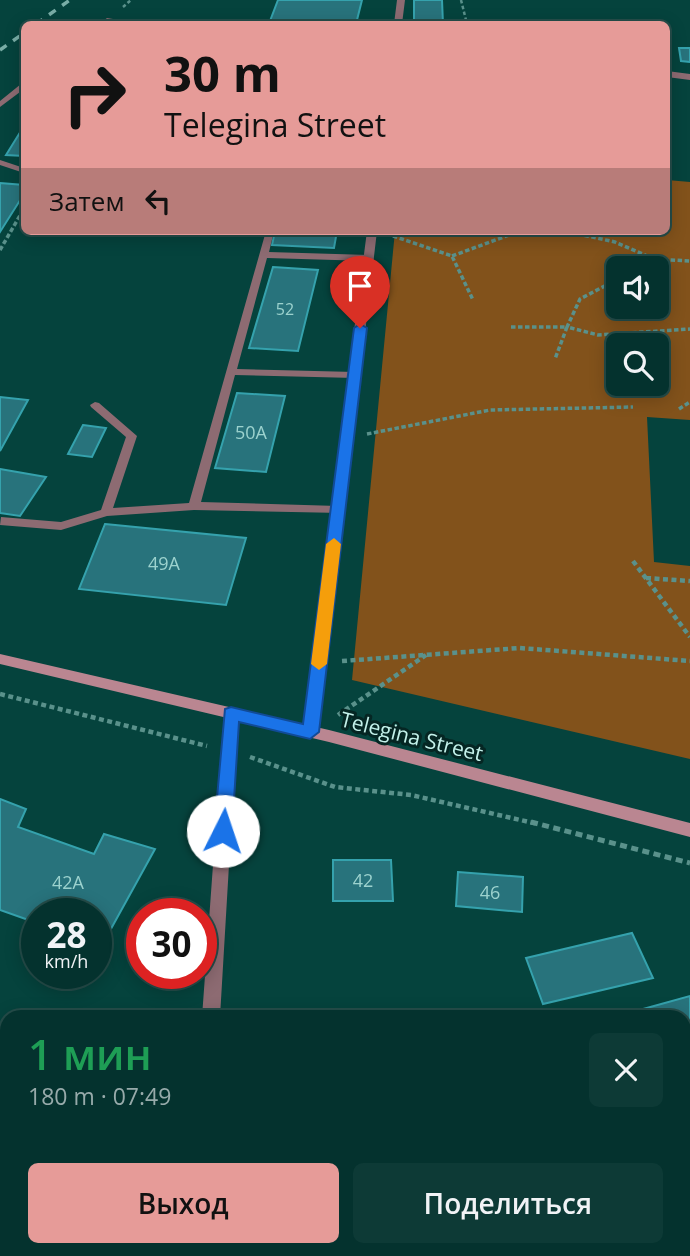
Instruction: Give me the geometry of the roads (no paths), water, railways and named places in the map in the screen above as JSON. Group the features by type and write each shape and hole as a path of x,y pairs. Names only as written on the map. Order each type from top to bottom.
{"main road":[{"name":"Telegina Street","path":"0,659 310,732 690,830"}],"street":[{"path":"398,21 401,0"},
{"path":"670,74 690,77"},
{"path":"310,732 369,258 377,235"},
{"path":"211,1010 231,713"}],"lane":[{"path":"0,105 21,88"},
{"path":"0,162 21,170"},
{"path":"194,506 269,235"},
{"path":"263,256 369,258"},
{"path":"231,372 355,375"},
{"path":"94,405 132,436 106,512"},
{"path":"1,522 61,526 106,512 194,506 338,510"}],"railway":[{"path":"40,21 70,0"},
{"path":"0,50 21,35"}]}
